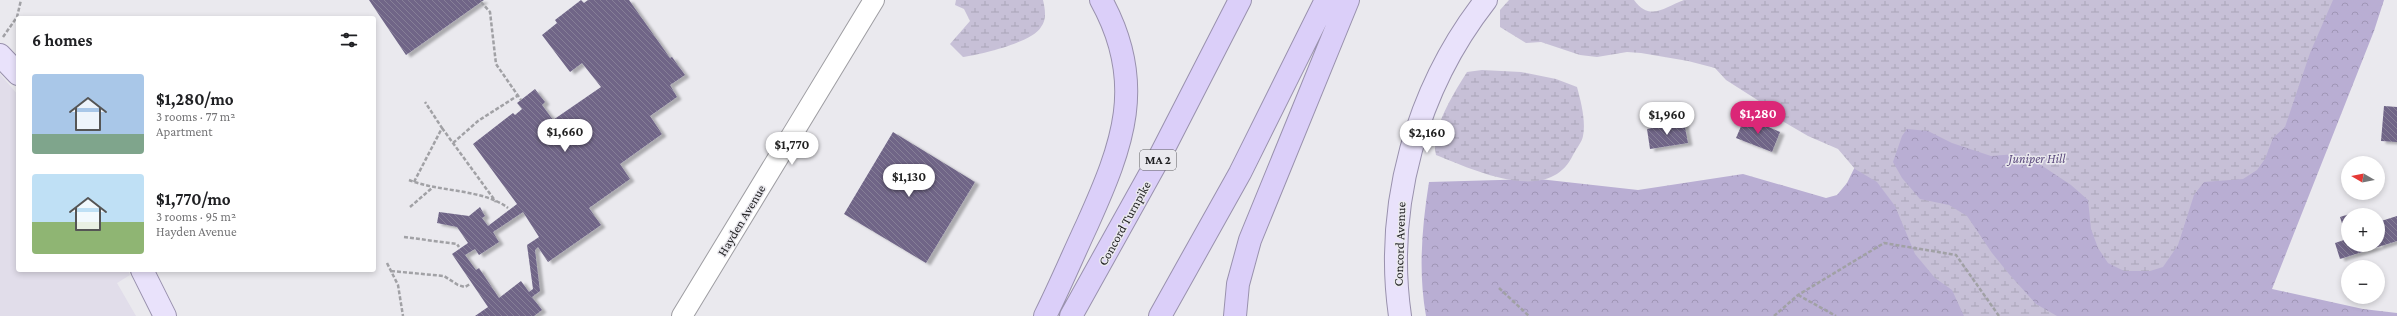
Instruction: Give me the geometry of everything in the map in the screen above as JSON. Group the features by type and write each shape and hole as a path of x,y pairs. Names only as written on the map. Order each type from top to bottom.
{"highway":[{"path":"1045,316 1118,153 1124,125 1127,95 1125,67 1115,32 1100,0"},
{"name":"Concord Turnpike","path":"1071,316 1157,162 1240,0"},
{"path":"1160,316 1240,173 1326,0"},
{"path":"1235,316 1238,284 1248,248 1348,0"}],"main road":[{"name":"Concord Avenue","path":"1400,316 1396,270 1397,229 1402,191 1410,153 1420,121 1438,77 1462,34 1486,0"},
{"path":"0,54 16,72"},
{"path":"143,272 165,316"}],"street":[{"name":"Hayden Avenue","path":"682,316 874,0"}],"path":[{"path":"17,16 21,0"},
{"path":"481,2 490,12 496,64 521,100"},
{"path":"0,41 16,18"},
{"path":"453,143 478,121 517,96"},
{"path":"425,102 496,202"},
{"path":"414,182 442,128"},
{"path":"409,180 432,188 473,194 508,208"},
{"path":"410,206 432,188"},
{"path":"404,237 456,244 459,247"},
{"path":"1774,316 1798,295 1884,244 1956,255 1999,316"},
{"path":"387,263 398,285 403,316"},
{"path":"392,272 444,276 458,285 465,287 470,284"},
{"path":"1499,288 1529,316"},
{"path":"1798,295 1836,316"}],"shaded area":[{"path":"0,74 16,93 16,272 129,272 130,275 117,283 136,316 0,316"}],"green space":[{"path":"956,0 1043,0 1045,17 1041,27 1036,33 1028,38 993,51 963,57 950,44 970,21 964,9 955,5"},
{"path":"1509,0 1634,0 1640,7 1652,12 1664,9 1684,0 2333,0 2310,53 2285,127 2273,138 2265,159 2257,170 2243,179 2204,182 2194,195 2178,245 2163,267 2150,271 2124,271 2108,263 2098,248 2091,229 2088,200 2071,185 2032,159 2016,154 1991,156 1952,143 1928,131 1907,129 1902,136 1893,162 1902,178 1920,199 1949,205 1967,216 1992,253 2036,304 2057,316 1964,316 1952,290 1935,278 1915,254 1895,206 1877,182 1855,169 1838,149 1808,136 1784,122 1759,101 1726,80 1715,68 1688,61 1641,53 1627,52 1597,57 1580,55 1541,42 1526,43 1500,27 1500,10"},
{"name":"Juniper Hill","path":"1937,0 2384,0 2374,31 2272,289 2363,309 2397,313 2397,316 1426,316 1422,282 1422,249 1424,215 1429,182 1539,179 1638,190 1743,174 1826,198 1837,195 1847,183"},
{"path":"1482,70 1521,72 1556,79 1577,87 1583,118 1583,136 1573,155 1562,170 1547,179 1529,181 1510,180 1490,175 1436,155 1436,134 1444,112 1467,72"}],"building":[{"path":"369,0 484,0 406,55"},
{"path":"581,0 584,3 588,0 629,0 670,58 672,57 685,75 670,85 677,97 650,116 662,134 620,164 630,179 589,208 601,225 548,262 538,247 535,250 540,291 532,297 542,310 534,316 475,316 488,307 452,254 468,243 457,227 437,223 439,212 469,216 480,207 485,216 482,218 488,226 517,204 473,144 513,113 515,115 522,109 517,103 535,89 545,102 542,105 553,120 601,87 582,63 570,72 542,35 557,23 555,20","holes":["523,212 539,237 527,245 533,289 529,292 521,281 499,298 479,268 476,270 465,255 475,249 479,255 499,242 493,232"]},
{"path":"2384,106 2397,107 2397,142 2381,141"},
{"path":"1745,117 1780,132 1772,152 1736,138"},
{"path":"1684,122 1688,143 1650,149 1647,129"},
{"path":"893,132 975,182 926,263 844,214"},
{"path":"2397,216 2397,241 2385,245 2385,220"},
{"path":"2341,241 2341,252 2362,252 2340,259 2335,243"}]}
